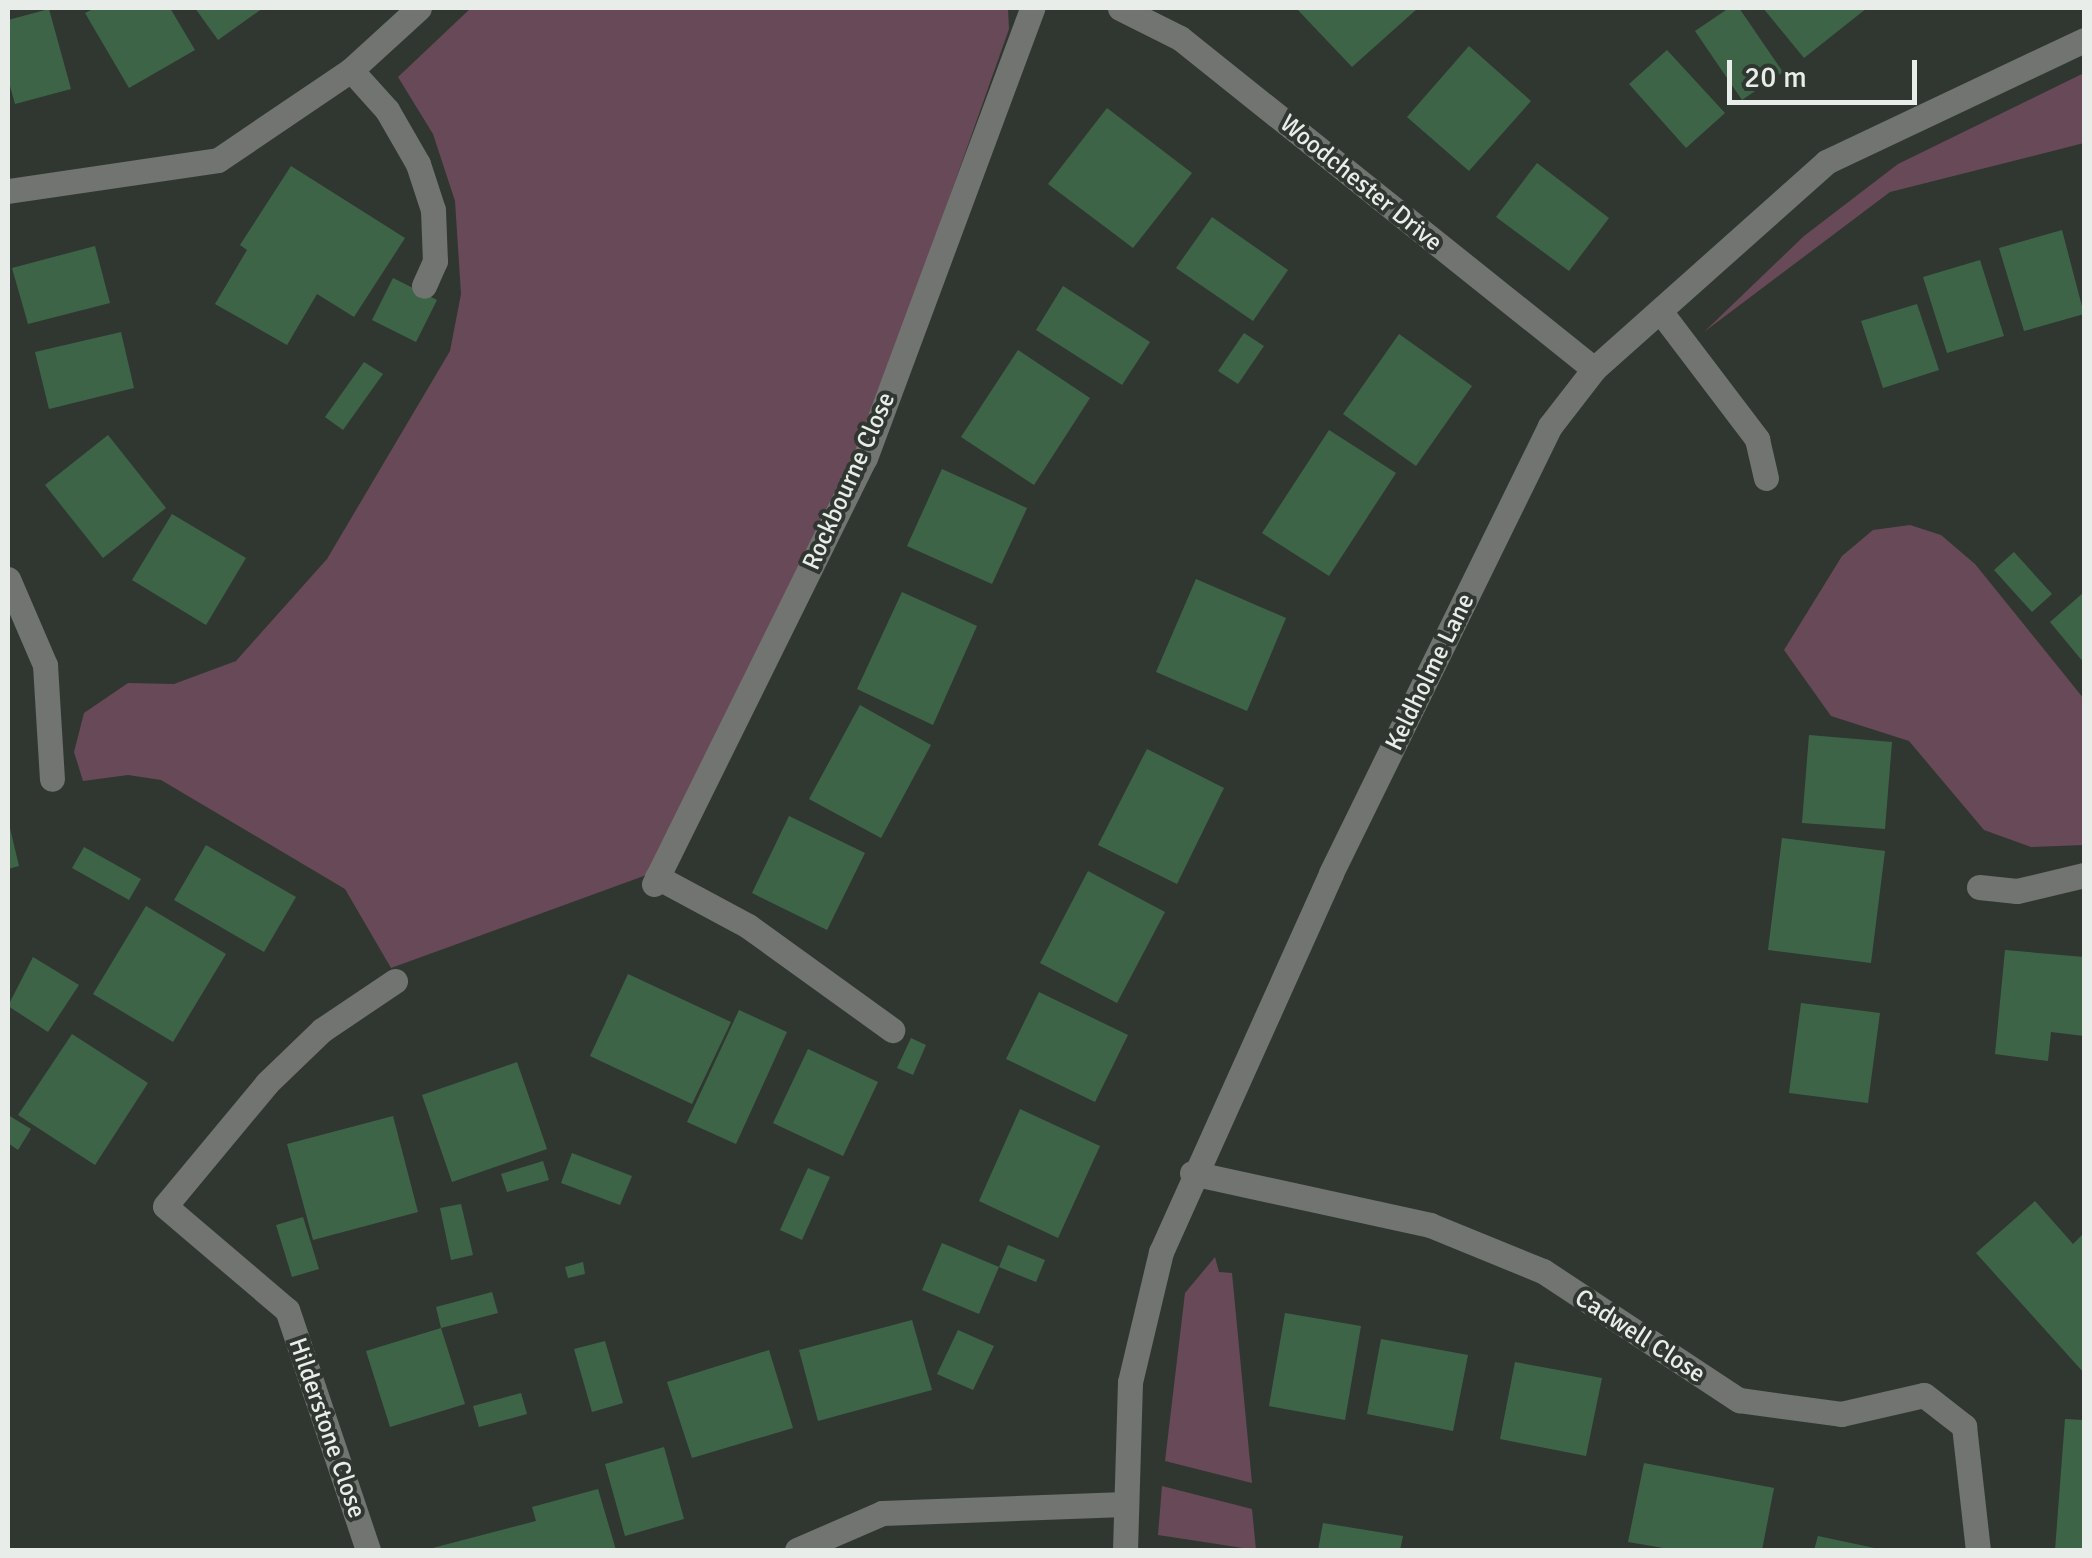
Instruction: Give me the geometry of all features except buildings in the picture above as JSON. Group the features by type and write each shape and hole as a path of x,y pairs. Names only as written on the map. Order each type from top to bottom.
{"street":[{"path":"8,190 218,160 351,70 419,8"},
{"name":"Rockbourne Close","path":"892,1030 748,926 656,881 866,458 1032,8"},
{"name":"Woodchester Drive","path":"1120,8 1180,38 1594,369"},
{"name":"Keldholme Lane","path":"1125,1550 1130,1382 1161,1252 1192,1173 1550,426 1594,369 1826,162 2084,40"},
{"path":"351,70 387,110 418,164 433,210 434,261 424,286"},
{"path":"1660,311 1757,439 1766,478"},
{"path":"8,579 45,665 52,779"},
{"path":"1979,886 2017,890 2084,875"},
{"name":"Hilderstone Close","path":"368,1550 287,1310 165,1206 266,1082 322,1030 394,981"},
{"name":"Cadwell Close","path":"1192,1173 1430,1225 1511,1258 1543,1272 1739,1400 1841,1414 1924,1395 1964,1426 1978,1550"},
{"path":"797,1550 882,1513 1125,1504"}],"shaded area":[{"path":"471,8 1008,8 1009,29 859,453 652,873 391,968 345,889 161,780 128,775 83,781 74,752 84,713 128,683 174,684 236,661 327,559 450,351 461,294 455,201 433,134 398,77"},
{"path":"2084,73 2084,143 1890,192 1704,332 1804,236 1898,164"},
{"path":"1910,525 1941,535 1975,564 2084,699 2084,845 2031,847 1984,830 1909,741 1831,716 1784,650 1842,556 1873,530"},
{"path":"1215,1257 1219,1272 1232,1273 1252,1483 1165,1461 1185,1293"},
{"path":"1162,1486 1252,1509 1256,1550 1158,1535"}]}
